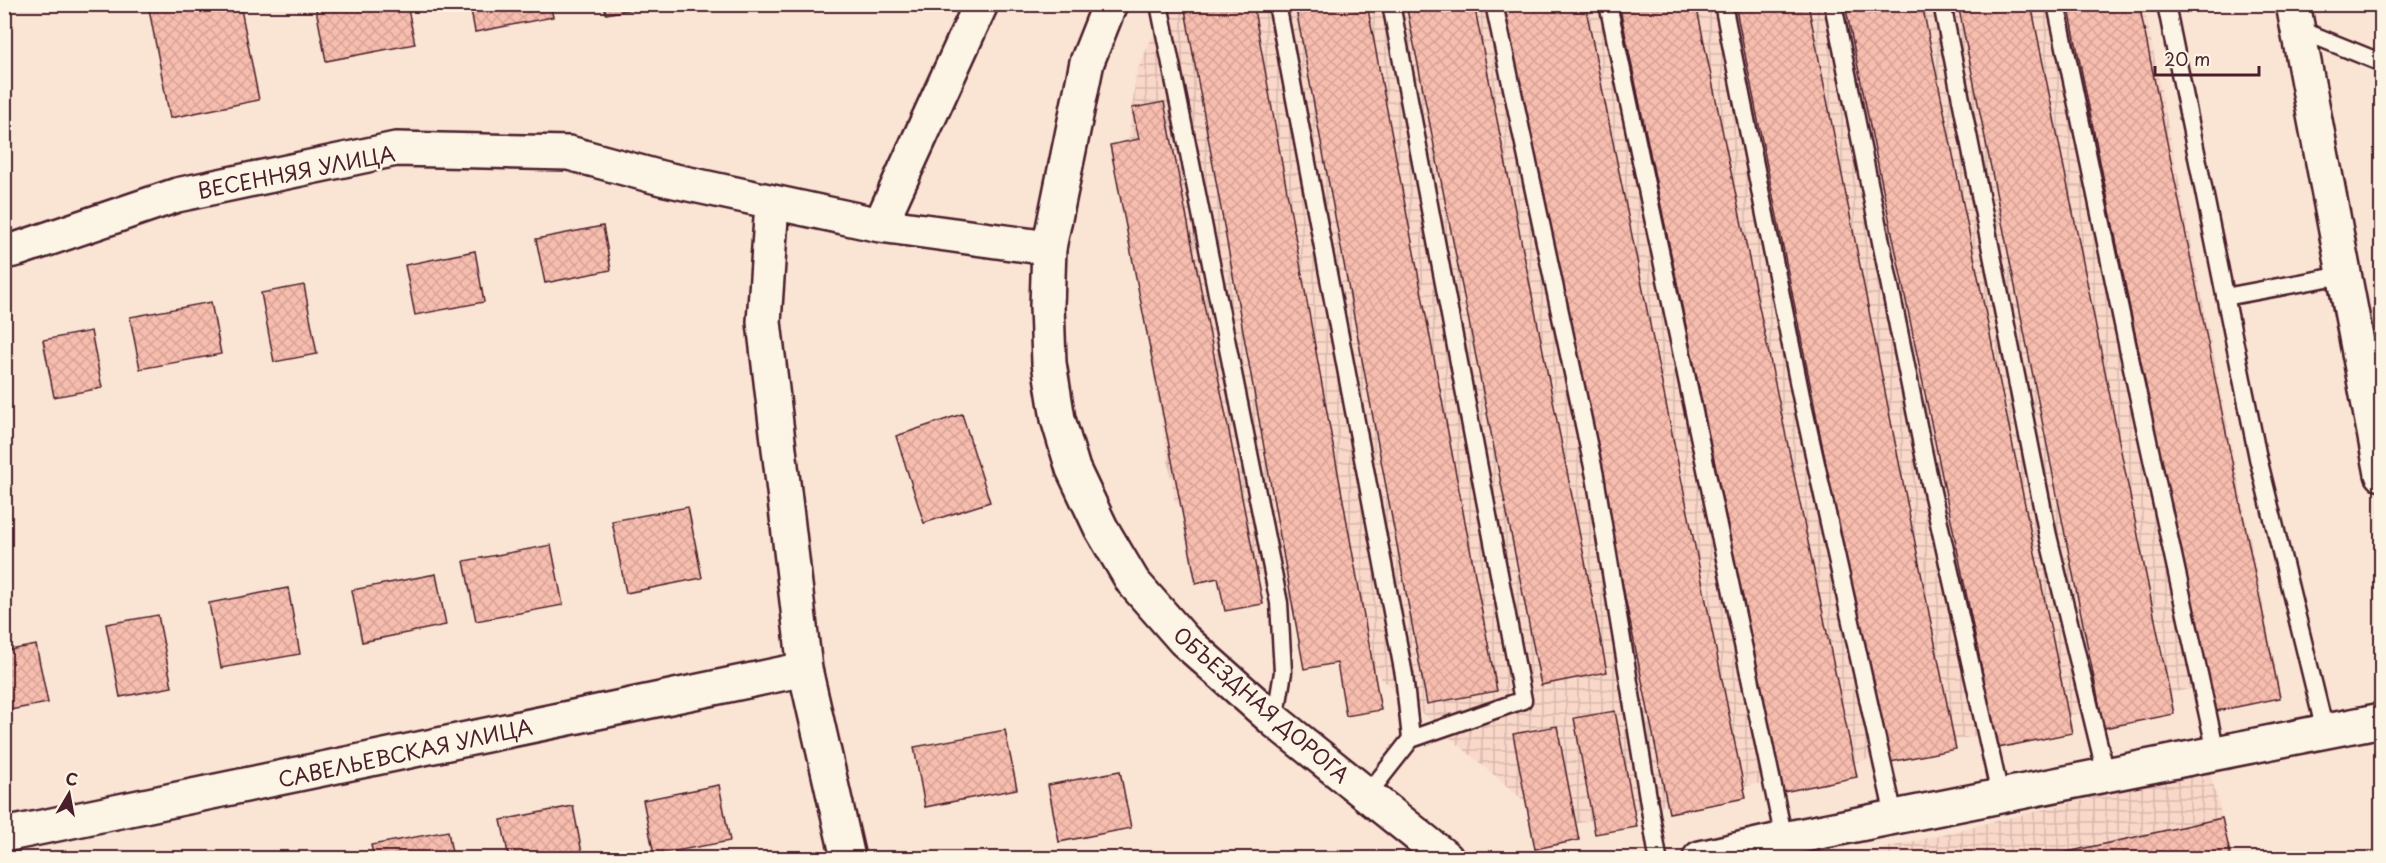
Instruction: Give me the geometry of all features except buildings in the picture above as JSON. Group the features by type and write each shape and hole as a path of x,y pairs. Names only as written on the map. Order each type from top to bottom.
{"street":[{"path":"880,225 981,4"},
{"name":"ОБЪЕЗДНАЯ ДОРОГА","path":"1110,4 1087,62 1050,248 1047,306 1049,363 1058,419 1073,469 1101,528 1133,582 1184,640 1275,721 1446,858"},
{"path":"2296,17 2382,474"},
{"name":"ВЕСЕННЯЯ УЛИЦА","path":"9,258 177,195 396,149 569,153 661,178 880,225 1050,248"},
{"path":"772,203 764,322 805,669 849,858"},
{"name":"САВЕЛЬЕВСКАЯ УЛИЦА","path":"4,835 805,669"},
{"path":"1700,858 1784,838 2382,720"}],"lane":[{"path":"1159,4 1279,603 1283,672 1275,721"},
{"path":"1277,4 1402,663 1412,739"},
{"path":"1367,795 1412,739 1523,700 1391,4"},
{"path":"1494,4 1595,476 1658,858"},
{"path":"1608,4 1784,838"},
{"path":"1723,4 1801,396 1894,816"},
{"path":"1833,4 1926,465 2001,795"},
{"path":"1942,4 2048,536 2106,774"},
{"path":"2056,4 2216,752"},
{"path":"2166,4 2258,458 2325,731"},
{"path":"2296,17 2382,63"},
{"path":"2225,297 2343,275"}],"shaded area":[{"path":"1166,5 2144,5 2276,670 1556,828 1175,502 1123,190 1136,74"},
{"path":"2209,769 2233,858 1845,858"}]}
